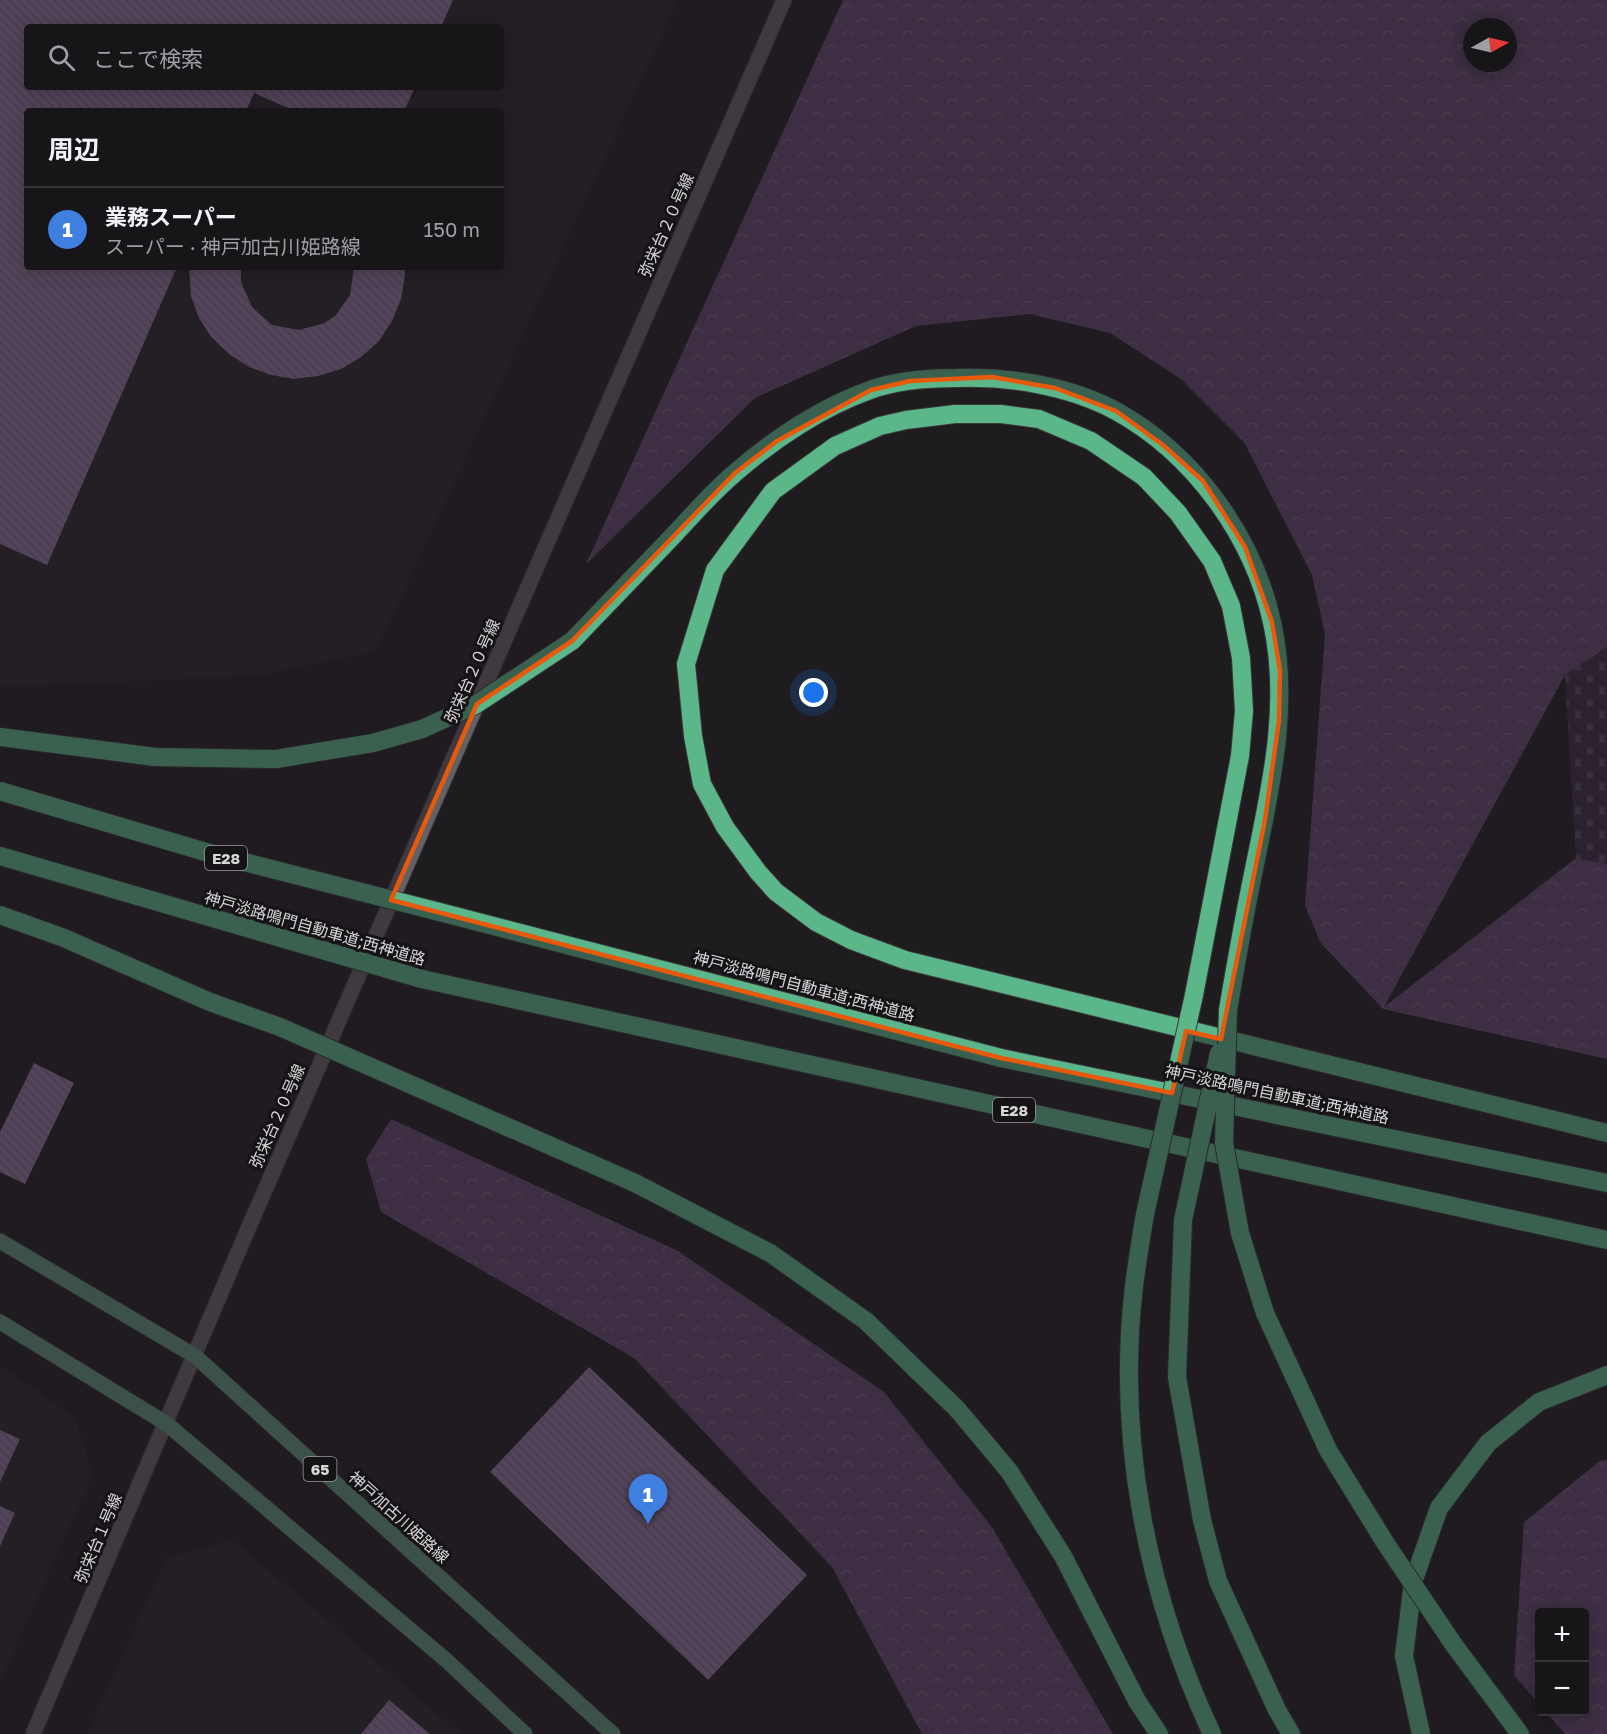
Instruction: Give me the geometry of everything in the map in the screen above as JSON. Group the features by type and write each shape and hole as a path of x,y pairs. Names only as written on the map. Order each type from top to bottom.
{"highway":[{"path":"0,737 155,757 276,759 373,743 422,729 475,705 572,641 735,473 777,441 824,412 871,390 910,381 992,377 1055,388 1116,411 1163,445 1203,481 1245,547 1258,574 1272,622 1280,671 1279,720 1265,820 1228,1010 1183,1220 1177,1377 1202,1520 1218,1581 1272,1701 1291,1734"},
{"path":"1212,1734 1173,1639 1155,1581 1138,1503 1130,1370 1134,1287 1145,1214 1194,995 1240,756 1244,711 1240,658 1231,606 1212,561 1178,513 1144,477 1091,441 1039,419 1001,414 955,414 906,420 880,426 835,446 810,462 773,491 715,570 686,664 693,736 702,784 724,827 776,892 816,922 851,940 905,960 1607,1133"},
{"name":"神戸淡路鳴門自動車道;西神道路","path":"0,791 209,853 1001,1058 1607,1183"},
{"name":"神戸淡路鳴門自動車道;西神道路","path":"0,856 422,979 1607,1240"},
{"path":"0,915 64,939 210,1002 280,1027 635,1183 770,1253 866,1321 957,1409 1009,1472 1063,1556 1137,1701 1160,1734"},
{"path":"1228,1010 1224,1143 1240,1233 1265,1313 1328,1450 1386,1544 1454,1645 1520,1734"},
{"path":"1421,1734 1404,1656 1413,1582 1439,1508 1488,1443 1539,1402 1607,1375"}],"main road":[{"name":"神戸加古川姫路線","path":"0,1241 195,1356 613,1734"},
{"path":"0,1322 167,1424 446,1660 525,1734"}],"street":[{"name":"弥栄台２０号線","path":"195,1356 252,1218 784,0"},
{"name":"弥栄台１号線","path":"33,1734 195,1356"}],"highlighted area":[{"path":"992,377 1055,388 1116,411 1163,445 1203,481 1245,547 1272,622 1280,671 1279,720 1265,820 1221,1039 1186,1031 1172,1093 1001,1058 391,900 477,704 572,641 735,473 777,441 871,390 910,381"}],"shaded area":[{"path":"0,0 678,0 376,651 256,676 0,687"},
{"path":"0,1366 74,1416 93,1474 0,1682"},
{"path":"233,1540 460,1734 87,1734 167,1557"}],"green space":[{"path":"843,0 1607,0 1607,647 1565,675 1384,1007 1576,858 1607,864 1607,1059 1383,1009 1320,942 1305,905 1325,634 1312,575 1244,442 1181,379 1110,333 1030,314 916,326 755,398 586,564"},
{"path":"1607,647 1607,864 1576,858 1565,675"},
{"path":"391,1119 678,1251 884,1392 992,1527 1113,1734 922,1734 832,1567 634,1358 381,1212 366,1159"},
{"path":"1607,1460 1607,1734 1565,1734 1549,1716 1589,1716 1589,1608 1535,1608 1535,1699 1514,1675 1524,1522 1600,1461"}],"building":[{"path":"0,0 453,0 442,24 24,24 24,90 414,90 405,108 288,108 254,93 247,108 24,108 24,270 176,270 47,565 0,544"},
{"path":"189,270 241,270 241,282 252,307 272,325 299,330 325,323 336,315 350,295 354,270 404,270 405,275 401,299 392,321 379,341 361,357 341,369 318,376 294,379 271,375 249,367 229,354 212,338 199,318 191,296"},
{"path":"34,1063 74,1083 25,1184 0,1172 0,1132"},
{"path":"589,1367 807,1575 708,1680 490,1472"},
{"path":"0,1430 20,1439 0,1482"},
{"path":"0,1506 15,1513 0,1546"},
{"path":"389,1700 430,1734 361,1734"}],"place":[{"name":"業務スーパー","path":"648,1524"}]}
